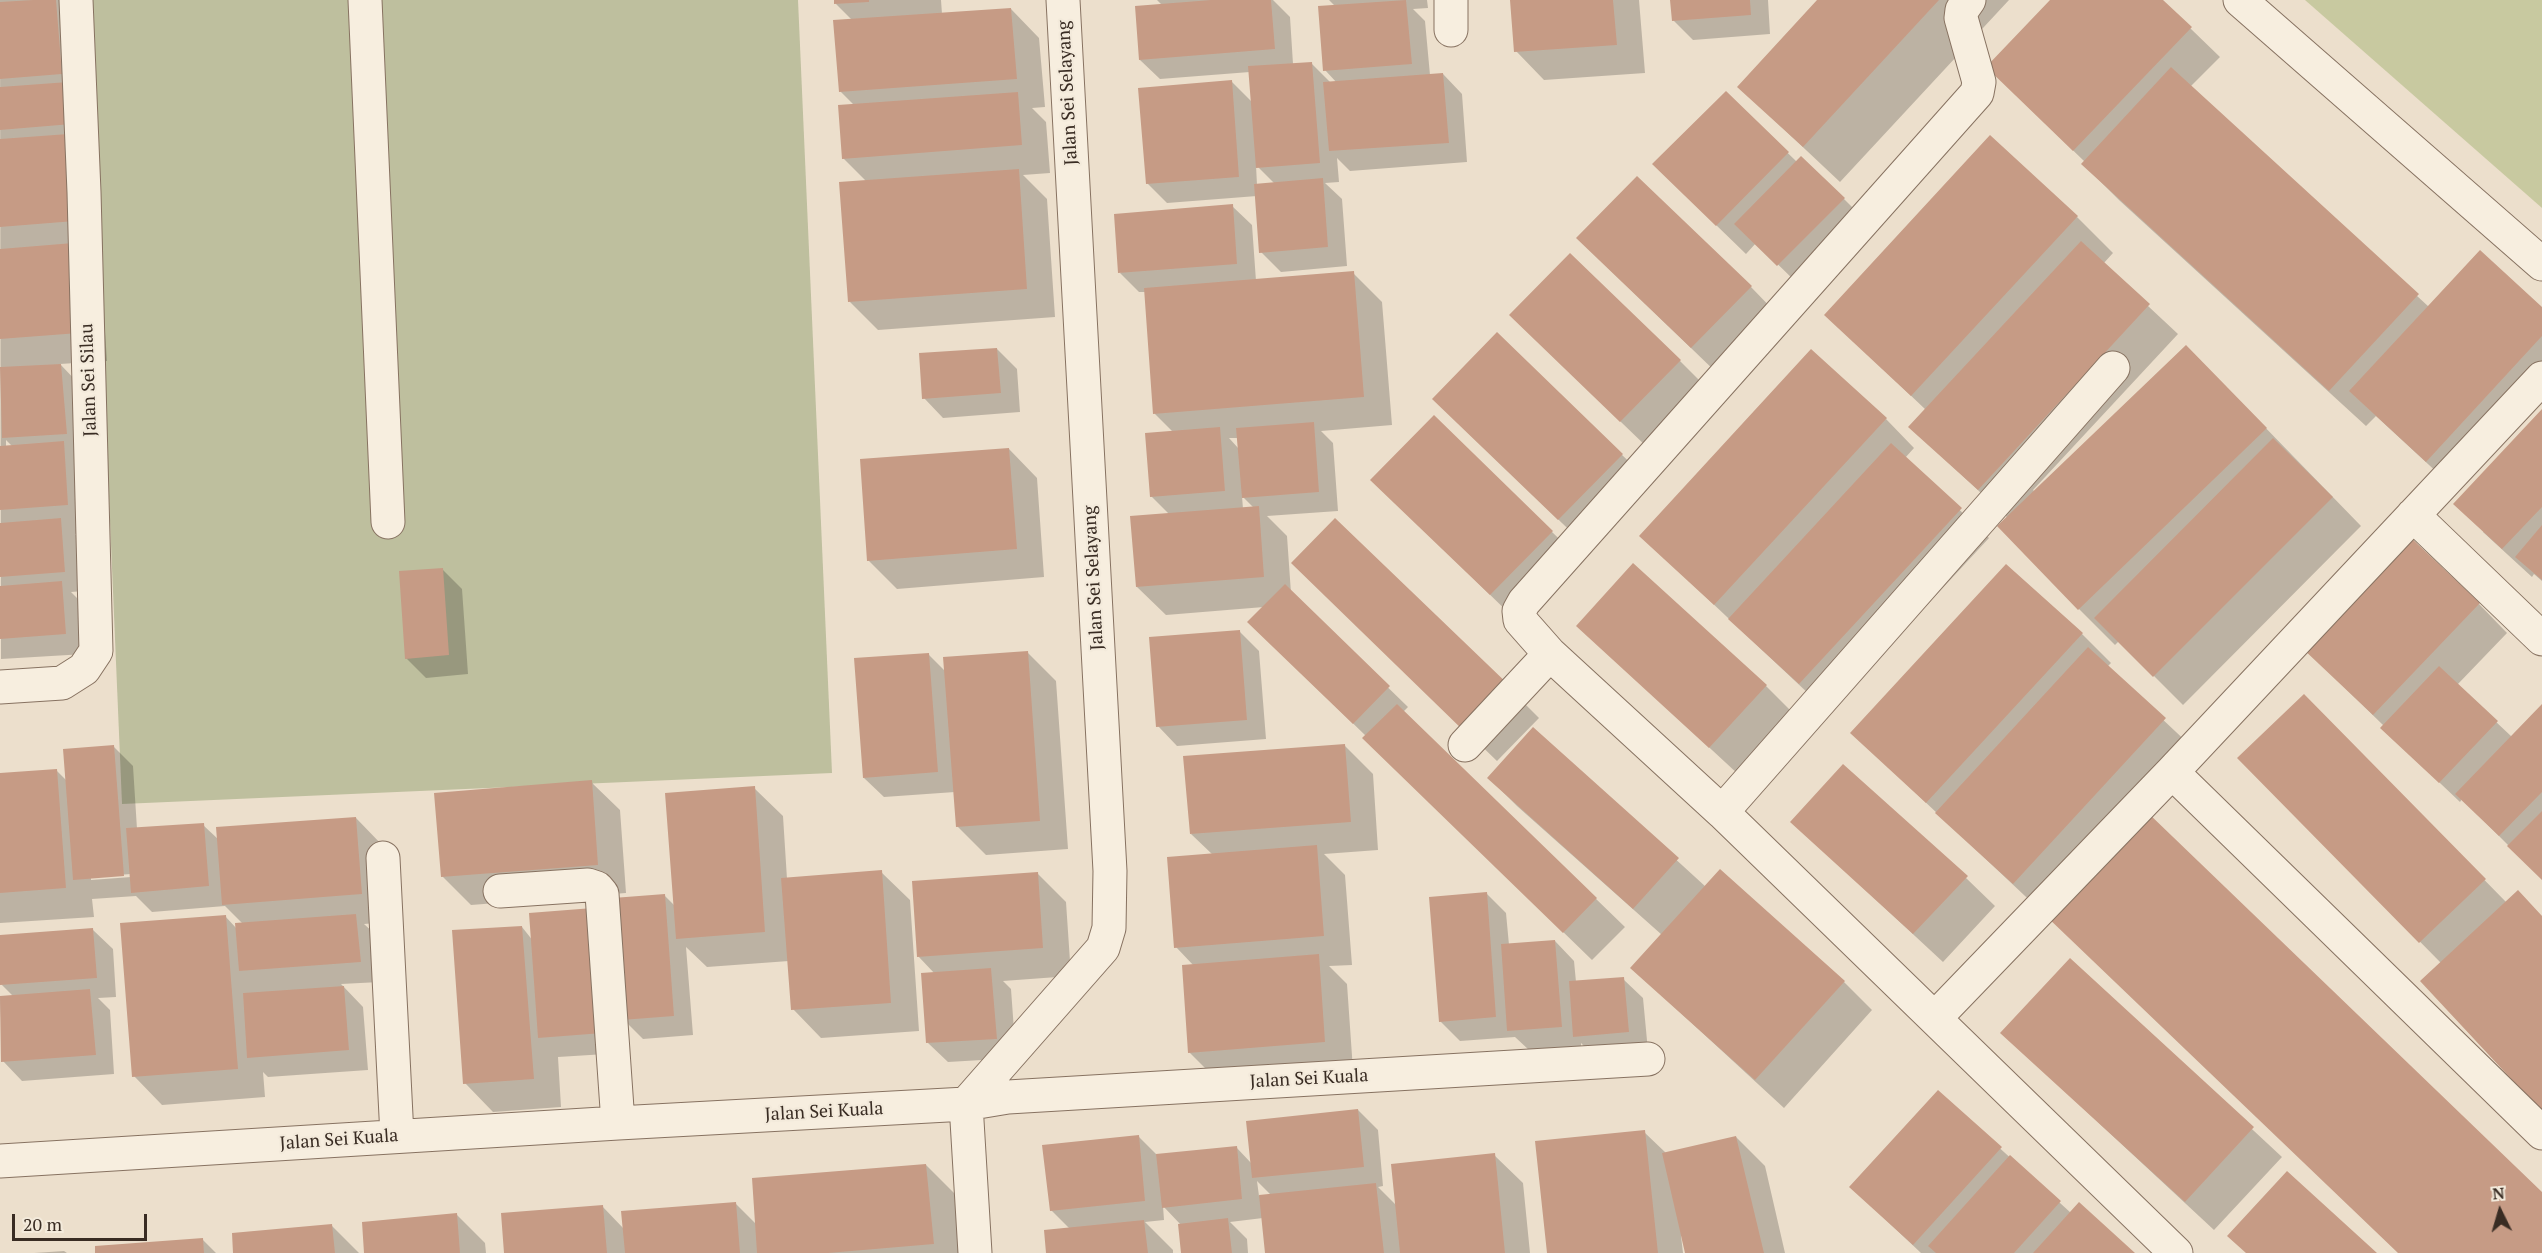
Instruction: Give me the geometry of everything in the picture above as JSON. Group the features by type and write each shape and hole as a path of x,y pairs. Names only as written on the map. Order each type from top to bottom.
{"street":[{"name":"Jalan Sei Silau","path":"0,687 62,683 84,669 96,651 76,0"},
{"path":"365,0 388,522"},
{"name":"Jalan Sei Selayang","path":"966,1104 1103,948 1109,928 1110,871 1063,0"},
{"path":"1970,0 1962,10 1961,18 1979,82 1977,93 1524,602 1519,611 1520,620 1550,654 1722,812 2176,1253"},
{"path":"2240,0 2542,264"},
{"path":"1722,812 2113,368"},
{"path":"1935,1018 2172,772 2542,378"},
{"path":"2413,515 2542,639"},
{"path":"1465,745 1550,654"},
{"path":"2172,772 2542,1133"},
{"path":"383,858 397,1136"},
{"path":"500,891 588,885 597,888 602,894 618,1123"},
{"name":"Jalan Sei Kuala","path":"0,1161 966,1104 1008,1097 1648,1059"},
{"path":"966,1104 975,1253"}],"green space":[{"path":"88,0 798,0 832,773 122,804"},
{"path":"2305,0 2542,0 2542,208"}],"building":[{"path":"56,0 62,74 0,79 0,2"},
{"path":"834,0 869,0 869,2 834,4"},
{"path":"1211,0 1271,0 1275,49 1139,60 1135,6"},
{"path":"1406,0 1412,64 1323,71 1318,6"},
{"path":"1510,0 1613,0 1617,45 1514,52"},
{"path":"1670,0 1750,0 1751,15 1672,21"},
{"path":"1817,0 1939,0 1803,147 1737,87"},
{"path":"2050,0 2163,0 2192,27 2073,151 1986,67"},
{"path":"1011,8 1017,79 839,92 833,20"},
{"path":"1312,62 1320,163 1256,168 1248,66"},
{"path":"2171,67 2419,294 2329,391 2081,164"},
{"path":"1443,73 1449,143 1329,151 1323,82"},
{"path":"1232,80 1239,177 1146,184 1138,88"},
{"path":"68,82 72,124 0,130 0,87"},
{"path":"1726,91 1789,152 1716,226 1652,164"},
{"path":"1018,92 1022,145 842,159 838,105"},
{"path":"68,134 75,221 0,227 0,139"},
{"path":"1990,135 2078,216 1911,396 1824,315"},
{"path":"1801,156 1845,198 1777,266 1734,224"},
{"path":"1019,169 1027,289 848,302 839,182"},
{"path":"1637,176 1752,286 1691,348 1576,238"},
{"path":"1323,178 1328,247 1259,253 1254,184"},
{"path":"1233,204 1237,264 1118,273 1114,214"},
{"path":"2081,241 2150,304 1978,490 1908,427"},
{"path":"73,243 79,333 0,339 0,249"},
{"path":"2480,250 2542,307 2542,336 2426,462 2349,391"},
{"path":"1570,253 1681,360 1620,422 1509,315"},
{"path":"1354,271 1364,397 1153,414 1144,288"},
{"path":"1497,332 1623,454 1558,520 1432,399"},
{"path":"2186,345 2267,428 2078,610 1997,526"},
{"path":"997,348 1001,393 922,399 919,353"},
{"path":"1811,349 1887,418 1714,605 1639,536"},
{"path":"61,364 67,434 2,438 0,367"},
{"path":"2542,409 2542,507 2502,549 2453,504"},
{"path":"1434,415 1553,531 1490,595 1370,480"},
{"path":"1314,422 1319,492 1242,498 1236,428"},
{"path":"1220,427 1225,491 1150,497 1145,433"},
{"path":"2273,438 2333,497 2153,677 2094,618"},
{"path":"64,441 68,505 0,510 0,446"},
{"path":"1891,443 1962,508 1799,684 1728,619"},
{"path":"1009,448 1017,549 867,561 860,459"},
{"path":"1259,506 1264,577 1136,587 1130,516"},
{"path":"61,518 65,572 0,577 0,523"},
{"path":"1335,518 1512,688 1467,734 1291,563"},
{"path":"2542,525 2542,580 2515,557"},
{"path":"2408,535 2480,603 2373,715 2301,647"},
{"path":"1633,563 1767,685 1709,748 1576,626"},
{"path":"2006,564 2083,633 1926,803 1850,733"},
{"path":"443,568 449,655 405,659 399,571"},
{"path":"62,581 66,634 0,639 0,586"},
{"path":"1285,584 1390,686 1353,724 1247,622"},
{"path":"1240,630 1247,720 1156,727 1149,637"},
{"path":"2088,647 2166,718 2013,884 1935,813"},
{"path":"1028,651 1040,821 956,827 943,657"},
{"path":"929,653 938,772 863,778 854,658"},
{"path":"2439,666 2498,721 2439,783 2380,728"},
{"path":"2304,694 2486,879 2419,943 2237,758"},
{"path":"1397,704 1597,898 1563,933 1362,738"},
{"path":"2542,704 2542,792 2499,836 2455,794"},
{"path":"1533,727 1679,858 1633,909 1487,778"},
{"path":"1345,744 1351,822 1190,834 1183,756"},
{"path":"114,745 124,876 73,880 63,749"},
{"path":"1843,764 1968,876 1913,934 1790,822"},
{"path":"57,769 66,888 0,893 0,773"},
{"path":"592,780 598,865 441,877 434,793"},
{"path":"755,786 765,932 676,939 665,793"},
{"path":"2146,811 2542,1192 2542,1253 2398,1253 2045,915"},
{"path":"2542,811 2542,880 2507,846"},
{"path":"356,817 362,894 222,905 216,827"},
{"path":"204,823 209,886 131,893 126,828"},
{"path":"1317,845 1324,936 1174,948 1167,857"},
{"path":"1720,869 1845,981 1755,1080 1630,968"},
{"path":"882,870 891,1003 791,1010 781,878"},
{"path":"1038,872 1043,948 917,957 912,881"},
{"path":"2518,890 2542,916 2542,1112 2420,981"},
{"path":"1487,892 1496,1017 1439,1022 1429,897"},
{"path":"665,894 674,1016 622,1020 613,898"},
{"path":"593,908 603,1033 538,1038 529,913"},
{"path":"356,914 361,962 239,971 235,923"},
{"path":"226,915 238,1069 132,1077 120,923"},
{"path":"522,926 534,1079 463,1084 452,930"},
{"path":"93,928 97,978 0,985 0,935"},
{"path":"1555,940 1562,1027 1507,1031 1501,944"},
{"path":"1319,954 1325,1042 1188,1053 1182,965"},
{"path":"2070,958 2254,1127 2185,1202 2000,1033"},
{"path":"991,968 997,1039 926,1043 921,973"},
{"path":"1624,977 1629,1032 1573,1037 1569,981"},
{"path":"344,986 349,1050 247,1058 243,993"},
{"path":"90,989 96,1055 1,1062 0,996"},
{"path":"1938,1090 2002,1147 1913,1245 1849,1187"},
{"path":"1358,1109 1364,1167 1252,1178 1246,1121"},
{"path":"1645,1130 1658,1253 1547,1253 1535,1141"},
{"path":"1139,1135 1145,1201 1050,1211 1042,1145"},
{"path":"1736,1136 1764,1253 1685,1253 1662,1153"},
{"path":"1237,1146 1242,1199 1162,1208 1156,1154"},
{"path":"1495,1153 1505,1253 1400,1253 1391,1164"},
{"path":"2010,1155 2061,1201 2014,1253 1936,1253 1928,1246"},
{"path":"926,1164 934,1244 828,1253 757,1253 752,1178"},
{"path":"2287,1171 2377,1253 2246,1253 2227,1236"},
{"path":"1376,1183 1384,1253 1265,1253 1259,1195"},
{"path":"736,1202 740,1253 625,1253 621,1211"},
{"path":"2079,1202 2135,1253 2033,1253"},
{"path":"603,1205 607,1253 504,1253 501,1213"},
{"path":"457,1213 460,1253 364,1253 362,1222"},
{"path":"1228,1218 1232,1253 1181,1253 1178,1224"},
{"path":"1144,1220 1148,1253 1046,1253 1044,1230"},
{"path":"332,1224 335,1253 233,1253 232,1233"},
{"path":"203,1238 204,1253 95,1253 95,1246"}]}
